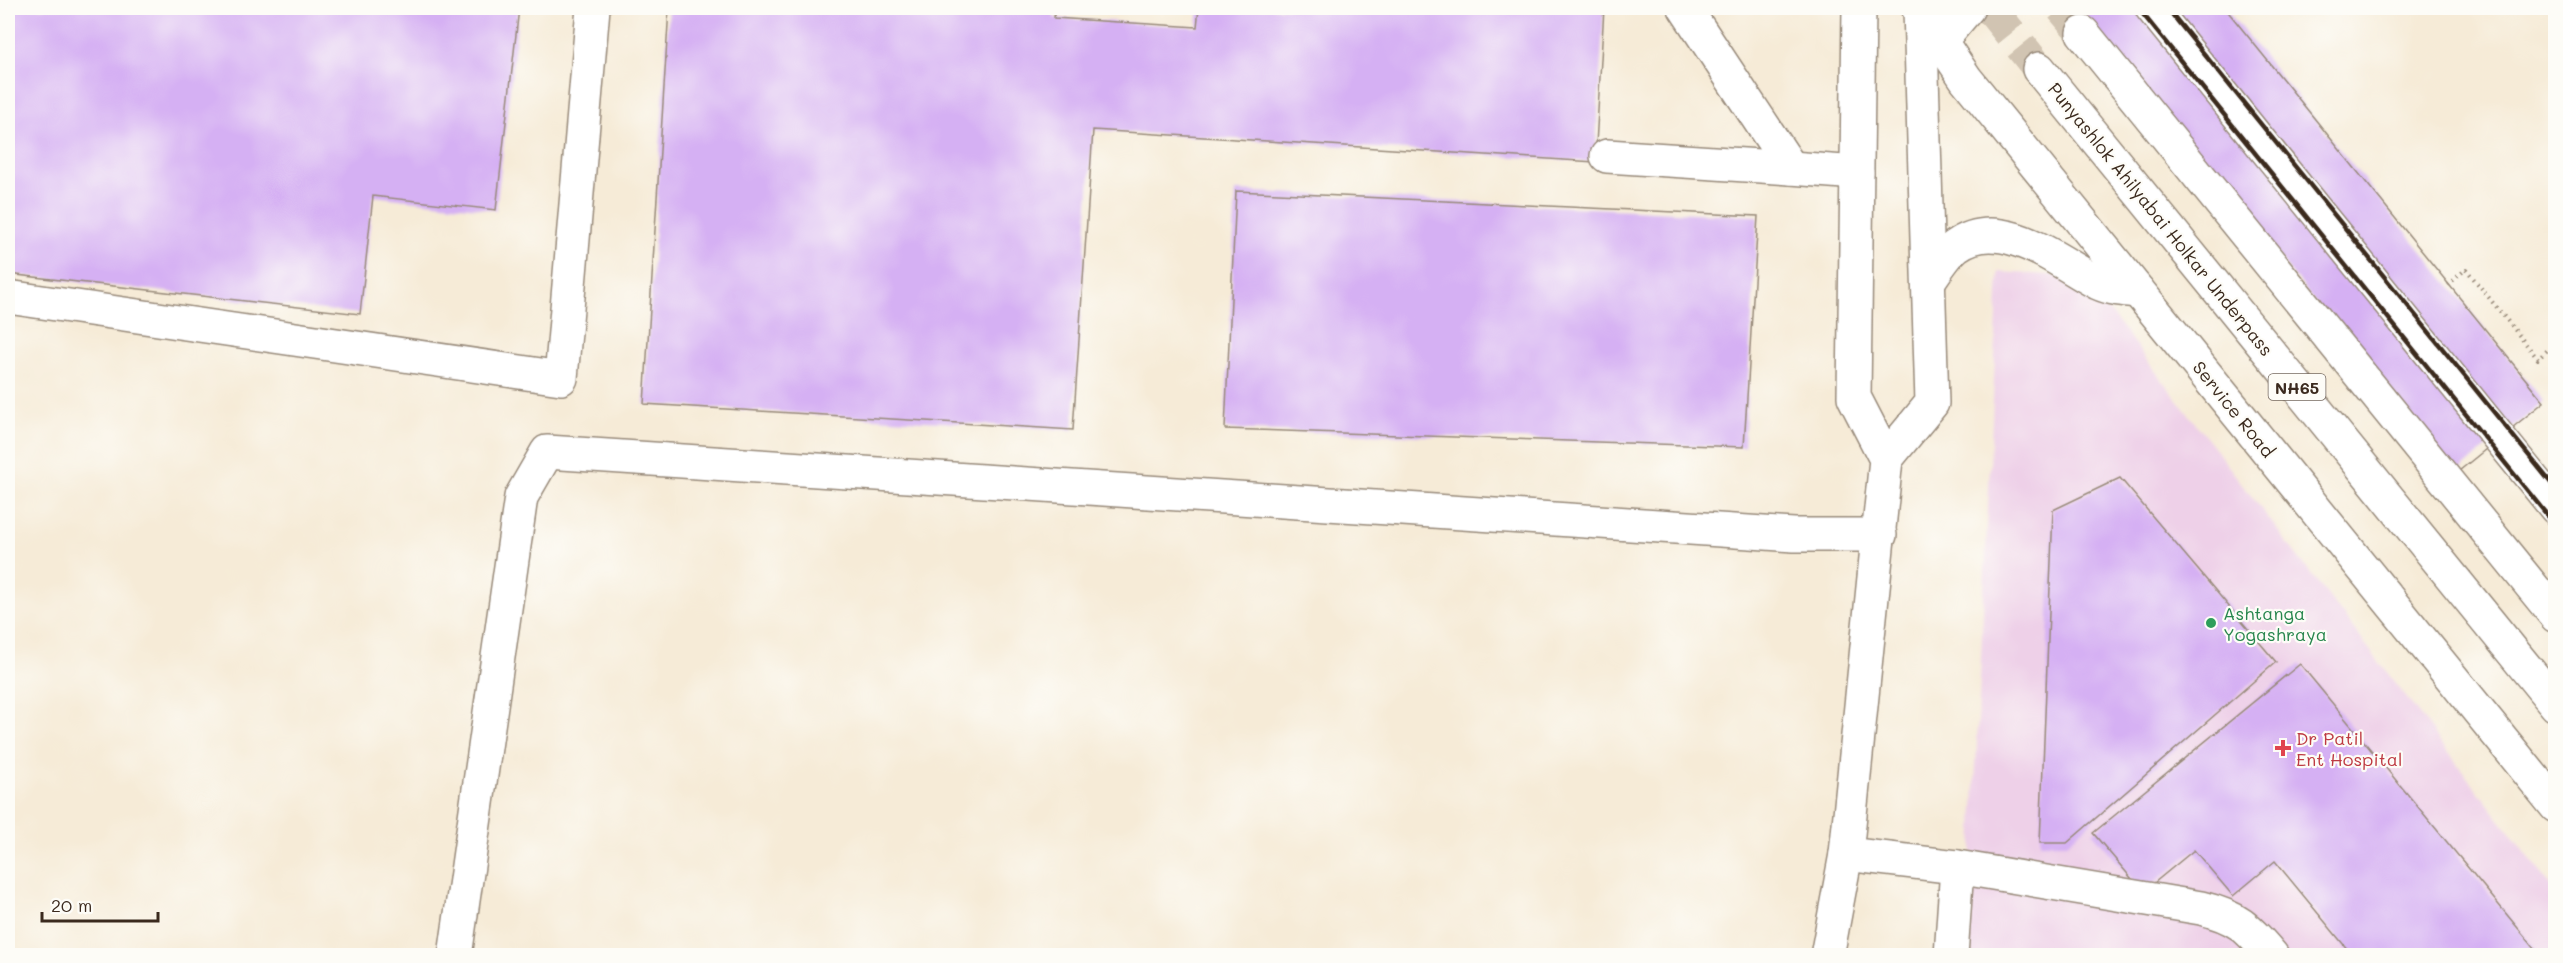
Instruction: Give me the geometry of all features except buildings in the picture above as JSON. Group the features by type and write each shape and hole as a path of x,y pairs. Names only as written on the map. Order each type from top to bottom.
{"main road":[{"path":"8,297 561,378 592,8"},
{"path":"1685,8 1791,168"},
{"path":"1827,956 1846,854 1886,459 1854,397 1859,8"},
{"path":"1886,459 1932,403 1920,8"},
{"name":"Service Road","path":"1920,8 1966,79 2556,806"},
{"path":"1940,41 1968,8"},
{"path":"2152,8 2556,508"},
{"name":"NH65","path":"2082,33 2556,616"},
{"name":"Punyashlok Ahilyabai Holkar Underpass","path":"2039,69 2556,705"},
{"path":"1607,156 1857,173"},
{"path":"1930,279 1955,247 1980,235 2002,236 2031,245 2100,284 2120,290 2139,291"},
{"path":"455,956 521,497 547,452 1794,535 1880,534"},
{"path":"1846,854 1957,867 2224,914 2247,927 2272,956"},
{"path":"1952,956 1957,867"}],"path":[{"path":"2448,285 2466,269 2538,359 2556,342"}],"shaded area":[{"path":"1999,272 2083,277 2555,891 2555,955 1967,956"}],"tunnel":[{"path":"1990,8 2039,69"},
{"path":"2062,8 2083,33"}],"railway":[{"path":"2138,8 2556,526"},
{"path":"2167,8 2556,489"}],"place":[{"name":"Ashtanga Yogashraya","path":"2211,623"},
{"name":"Dr Patil Ent Hospital","path":"2283,748"}]}
